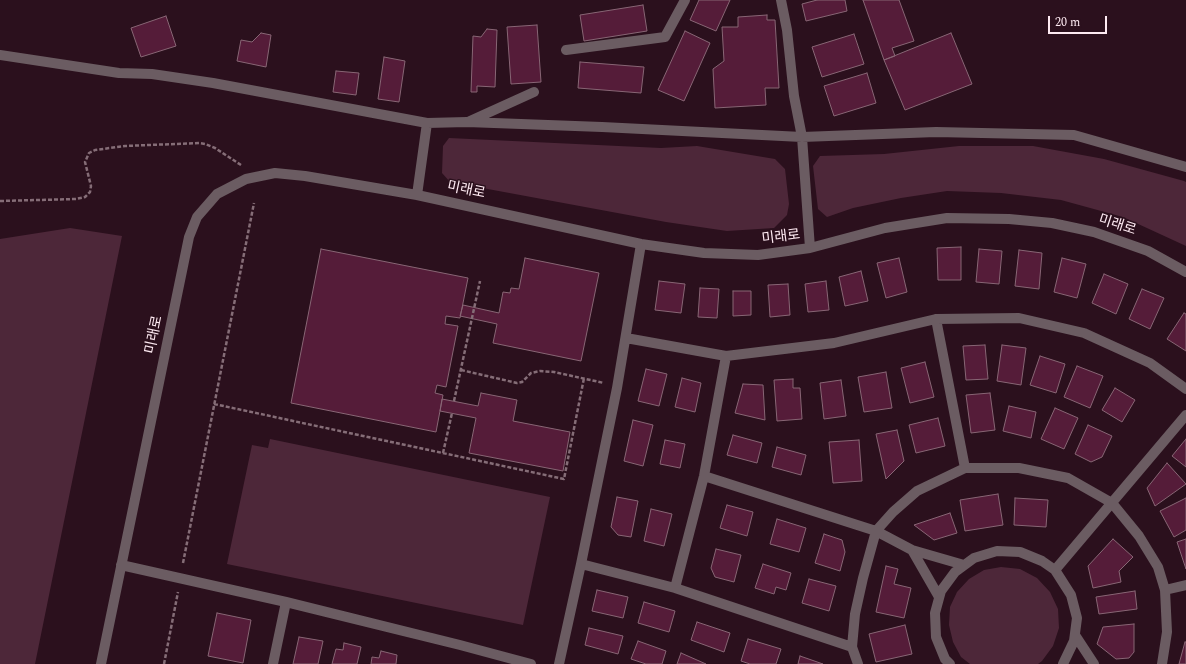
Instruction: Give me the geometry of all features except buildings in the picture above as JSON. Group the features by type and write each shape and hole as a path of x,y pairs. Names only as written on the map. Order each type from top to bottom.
{"street":[{"path":"566,50 665,37 685,0"},
{"path":"781,0 787,30 794,96 802,137 810,248"},
{"path":"0,55 119,73 152,74 427,123 467,122 602,127 802,137 936,132 1074,135 1186,167"},
{"path":"467,122 534,92"},
{"path":"417,195 427,123"},
{"name":"미래로","path":"101,664 189,237 197,217 217,194 246,179 275,173 305,176 417,195 641,244 704,254 758,255 810,248 885,228 947,218 1009,219 1052,223 1094,232 1148,250 1186,272"},
{"path":"559,664 617,388 641,244"},
{"path":"626,338 726,356 834,343 936,318 1019,318 1084,333 1150,363 1186,389"},
{"path":"936,318 964,468"},
{"path":"674,588 704,476 726,356"},
{"path":"1056,570 1186,415"},
{"path":"858,664 852,647 855,614 862,578 876,530 893,512 917,491 964,468 1019,468 1068,478 1112,503 1139,536 1158,568 1165,590 1167,632 1162,664"},
{"path":"704,476 876,530 912,550 964,565"},
{"path":"912,550 940,597"},
{"path":"950,664 945,659 936,637 935,613 941,591 955,572 964,565 974,558 997,551 1020,552 1042,561 1056,570 1071,595 1077,618 1075,635 1074,641 1062,664"},
{"path":"581,564 674,588 852,647"},
{"path":"121,565 286,602 531,664"},
{"path":"1165,590 1186,585"},
{"path":"273,664 286,602"},
{"path":"1075,635 1094,664"}],"path":[{"path":"0,201 76,199 85,197 90,192 91,186 85,162 89,153 95,150 125,146 199,143 215,148 244,167"},
{"path":"182,568 254,203"},
{"path":"454,401 480,281"},
{"path":"461,370 517,383 522,382 532,373 540,371 554,372 584,378 617,388"},
{"path":"214,404 564,479 584,378"},
{"path":"443,453 452,413"},
{"path":"164,664 178,589"}],"shaded area":[{"path":"449,138 661,148 697,146 775,159 785,169 789,204 787,215 774,228 727,231 666,222 450,182 442,173 443,146"},
{"path":"959,146 1033,146 1104,159 1184,181 1186,182 1186,246 1123,217 1061,200 1001,193 947,191 901,198 853,208 827,217 818,209 813,166 820,156 884,154"},
{"path":"70,228 122,236 35,664 0,664 0,239"},
{"path":"270,439 550,497 523,625 227,564 252,445 268,448"},
{"path":"1001,567 1020,569 1037,578 1050,592 1058,609 1059,628 1053,646 1038,664 970,664 961,657 953,642 949,625 950,607 957,592 969,579 984,570"}]}
